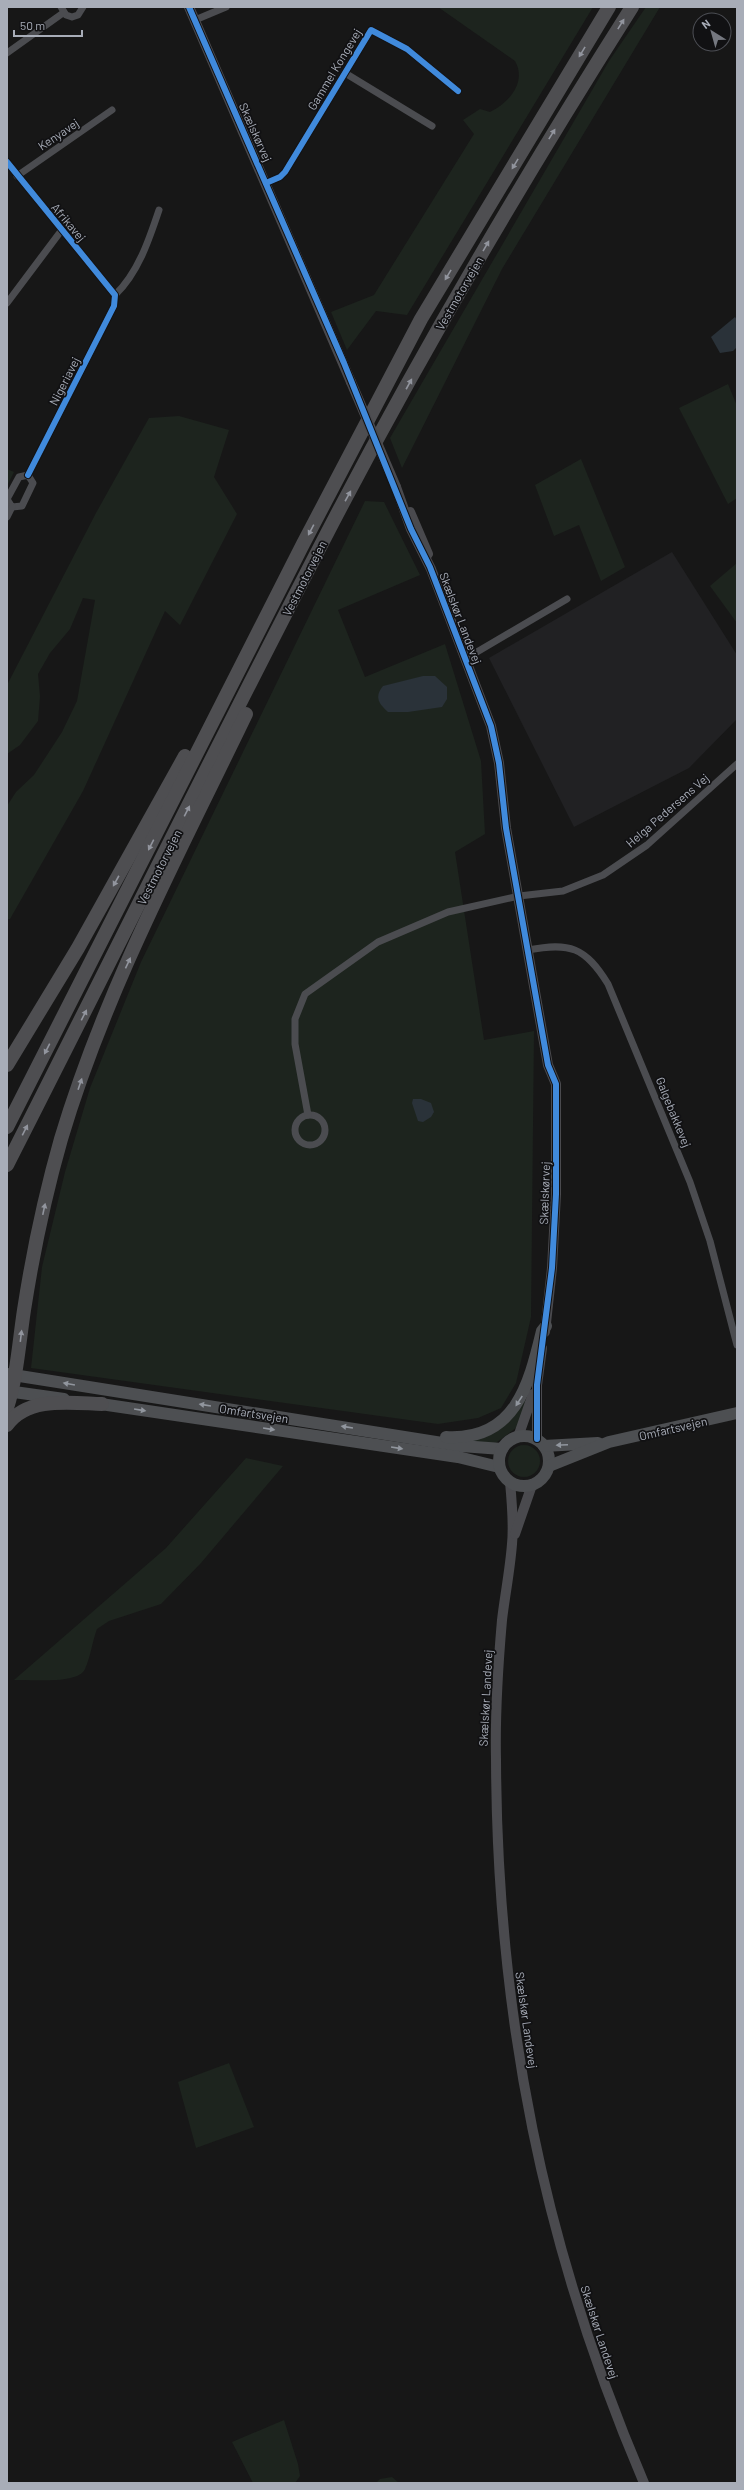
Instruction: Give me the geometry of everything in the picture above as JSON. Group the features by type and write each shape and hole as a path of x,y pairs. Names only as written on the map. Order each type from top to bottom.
{"highway":[{"name":"Vestmotorvejen","path":"7,1127 254,641 421,320 609,7"},
{"name":"Vestmotorvejen","path":"7,1165 337,516 438,331 530,169 632,7"},
{"path":"7,1408 10,1376 47,1192 61,1139 88,1060 111,1000 321,560 337,516"},
{"path":"7,1065 78,948 228,678 254,641"},
{"path":"7,1425 28,1408 40,1405 54,1402 102,1404"}],"main road":[{"path":"386,1433 465,1438 493,1427 503,1420 520,1401 531,1375 542,1331 546,1326"},
{"name":"Omfartsvejen","path":"10,1376 386,1433 461,1446 502,1449"},
{"name":"Omfartsvejen","path":"9,1392 102,1404 458,1457 499,1467"},
{"name":"Omfartsvejen","path":"549,1466 609,1442 737,1413"},
{"path":"518,1437 540,1443 547,1452 549,1466 543,1478 532,1485 517,1486 510,1482 499,1467 502,1449 506,1444 518,1437"},
{"name":"Omfartsvejen","path":"540,1443 609,1442"}],"street":[{"path":"7,53 62,10 69,17 75,17 81,13 83,7"},
{"name":"Skælskørvej","path":"189,7 321,310"},
{"path":"194,20 226,7"},
{"name":"Gammel Kongevej","path":"266,183 280,177 285,172 371,30 407,49 458,91"},
{"name":"Gammel Kongevej","path":"344,73 432,126"},
{"name":"Kenyavej","path":"17,176 112,110"},
{"name":"Afrikavej","path":"7,162 61,231 115,295"},
{"path":"115,295 128,283 150,239 159,210"},
{"path":"7,303 61,231"},
{"name":"Nigeriavej","path":"28,475 114,306 115,295"},
{"name":"Skælskør Landevej","path":"321,310 397,490 424,540 430,567 491,726 498,763 506,828 528,950"},
{"path":"28,475 33,483 28,495 22,506 12,507 7,499 19,477 28,475"},
{"path":"7,517 12,507"},
{"name":"Skælskør Landevej","path":"465,659 567,599"},
{"name":"Helga Pedersens Vej","path":"308,1116 295,1044 295,1019 305,994 378,942 448,912 519,896 563,891 603,875 647,845 737,764"},
{"name":"Galgebakkevej","path":"528,950 565,946 591,960 608,984 690,1182 710,1241 737,1345"},
{"name":"Skælskørvej","path":"518,1437 537,1385 546,1326 556,1194 556,1084 548,1065 528,950"},
{"path":"308,1116 316,1117 324,1126 323,1138 314,1145 302,1143 295,1133 298,1121 308,1116"},
{"name":"Skælskørvej","path":"537,1385 540,1443"},
{"name":"Skælskør Landevej","path":"510,1482 512,1542 502,1620 496,1757 498,1868 505,1951 516,2043 529,2117 552,2218 578,2308 611,2405 644,2483"},
{"name":"Skælskør Landevej","path":"512,1542 532,1485"}],"shaded area":[{"path":"438,7 593,7 407,315 376,311 347,350 331,312 374,295 474,134 463,120 480,109 490,112 504,103 514,91 519,77 515,61"},
{"path":"646,7 660,7 502,269 402,468 390,438 609,61"},
{"path":"735,317 737,320 737,347 733,351 720,353 711,337"},
{"path":"728,384 737,406 737,498 728,504 679,408"},
{"path":"179,416 229,430 214,477 237,514 180,625 165,611 83,791 10,919 7,919 7,806 16,792 34,775 62,732 77,701 95,600 83,598 70,629 50,653 38,674 40,697 38,721 20,745 7,754 7,685 96,513 149,418"},
{"path":"581,459 625,567 601,581 579,525 554,536 535,485"},
{"path":"7,469 14,472 7,486"},
{"path":"365,501 384,502 420,575 338,610 365,677 445,644 481,761 485,834 455,852 484,1040 534,1031 531,1317 516,1383 501,1408 478,1418 438,1424 31,1368 42,1267 65,1172 90,1088 141,962"},
{"path":"672,552 737,655 737,719 689,768 574,827 489,658"},
{"path":"737,563 737,623 710,586"},
{"path":"423,676 435,676 447,687 447,699 442,707 408,712 388,712 382,706 378,697 383,686"},
{"path":"413,1099 421,1099 431,1103 434,1112 431,1117 423,1122 418,1121 412,1103"},
{"path":"524,1400 528,1401 520,1425 497,1442 490,1445 466,1443"},
{"path":"521,1445 527,1445 537,1452 540,1461 539,1467 533,1474 527,1477 521,1477 511,1470 508,1464 508,1458 515,1448"},
{"path":"246,1458 283,1466 201,1563 161,1604 109,1621 97,1629 87,1664 81,1674 64,1679 53,1680 14,1680 166,1548"},
{"path":"229,2063 254,2127 196,2148 178,2082"},
{"path":"284,2420 298,2464 300,2476 295,2483 253,2483 232,2442"},
{"path":"392,2477 399,2483 376,2483 380,2479"}],"cycle path":[{"path":"189,7 344,363 411,529 430,567 491,726 499,763 506,828 548,1065 556,1084 556,1194 552,1268 537,1385 537,1439"},
{"path":"266,183 280,177 285,172 371,30 407,49 458,91"},
{"path":"7,162 115,295 114,306 28,475"}]}
